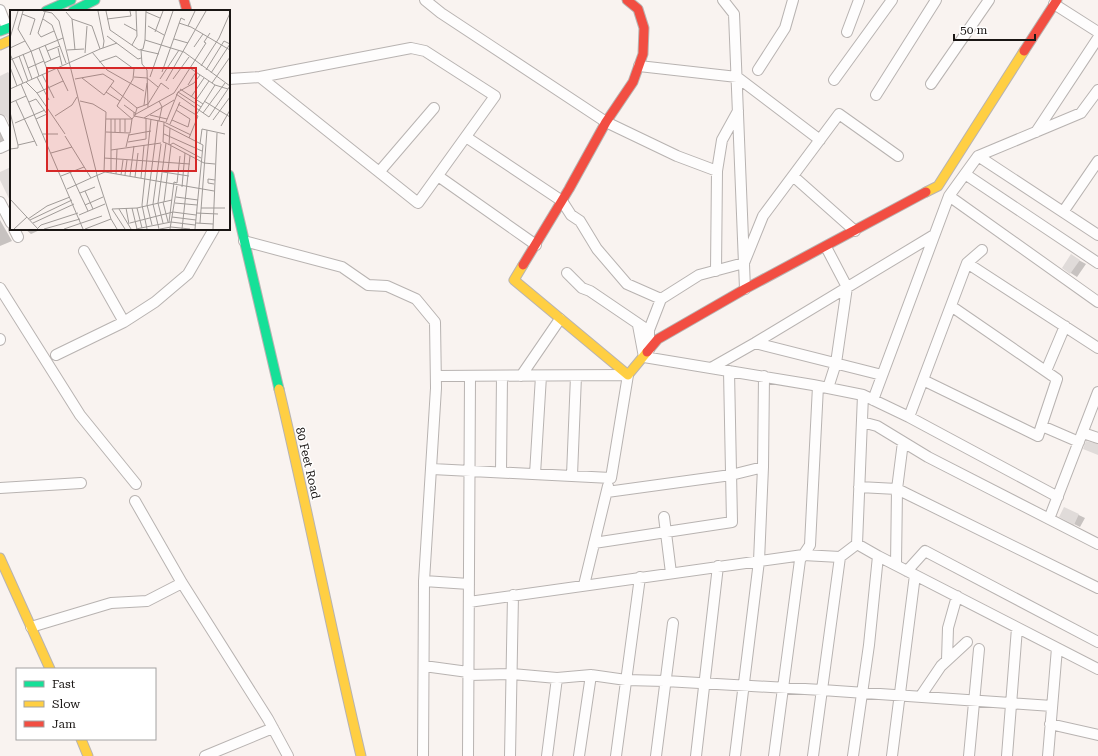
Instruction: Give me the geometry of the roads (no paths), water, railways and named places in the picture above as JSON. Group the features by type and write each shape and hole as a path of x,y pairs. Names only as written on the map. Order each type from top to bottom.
{"street":[{"path":"48,10 71,0 75,10"},
{"path":"77,10 95,0"},
{"path":"184,0 187,10"},
{"path":"425,0 440,13 606,122 677,156 717,171"},
{"path":"627,0 638,10 644,28 643,54 633,82 606,122 562,201 514,280 628,375"},
{"path":"723,0 734,14 745,290"},
{"path":"758,70 785,28 793,0"},
{"path":"847,32 859,0"},
{"path":"834,80 892,0"},
{"path":"876,95 936,0"},
{"path":"931,84 988,0"},
{"path":"584,585 610,478 628,375 658,339 745,290 938,186 1056,2 1098,32"},
{"path":"0,10 6,29"},
{"path":"1036,132 1098,38"},
{"path":"0,45 10,40"},
{"path":"230,79 260,77 411,48 425,51 495,96 418,203 380,171 260,77"},
{"path":"638,66 737,77 820,140"},
{"path":"873,400 949,196 978,156 1081,113 1098,90"},
{"path":"380,171 434,108"},
{"path":"716,271 717,171 722,140 738,111"},
{"path":"744,263 763,216 839,114 898,156"},
{"path":"0,120 10,141"},
{"path":"466,137 562,201 572,215 580,221 597,249 627,284 661,299"},
{"path":"0,148 10,143"},
{"path":"978,156 1098,234"},
{"path":"1063,212 1098,161"},
{"path":"965,174 1098,262"},
{"path":"438,176 536,245"},
{"path":"793,176 855,231"},
{"name":"80 Feet Road","path":"230,183 299,473 328,615 361,756"},
{"path":"949,196 1098,302"},
{"path":"0,202 10,221"},
{"path":"56,355 124,322 155,302 188,274 213,230"},
{"path":"710,368 755,343 934,235"},
{"path":"244,241 342,266 368,285 387,286 416,300 435,322 436,376 432,469 424,580 423,756"},
{"path":"774,756 800,560 810,545 823,387 836,363 847,288 826,247"},
{"path":"909,416 967,264 982,250"},
{"path":"84,251 124,322"},
{"path":"646,353 649,330 661,299 699,276 744,263"},
{"path":"967,264 1065,326 1097,344"},
{"path":"567,273 582,288 590,291 638,326 649,330"},
{"path":"0,288 80,415 136,484"},
{"path":"923,380 1038,436 1057,379 951,306"},
{"path":"521,376 560,319"},
{"path":"638,326 646,353"},
{"path":"1046,371 1065,326"},
{"path":"755,343 882,375"},
{"path":"646,353 710,368 764,376 863,395 909,416 1058,497"},
{"path":"594,543 732,522 729,371"},
{"path":"436,376 628,375"},
{"path":"501,472 502,376"},
{"path":"535,474 541,376"},
{"path":"572,475 576,376"},
{"path":"735,756 759,561 763,467 764,376"},
{"path":"468,756 470,377"},
{"path":"1049,519 1098,392"},
{"path":"857,544 863,395"},
{"path":"862,422 877,426 903,442 1098,544"},
{"path":"1042,426 1081,438 1098,438"},
{"path":"896,565 898,489 903,442"},
{"path":"607,492 731,475 763,467"},
{"path":"432,469 610,478"},
{"path":"0,488 81,483"},
{"path":"859,487 898,489 1098,588"},
{"path":"135,501 182,583 273,728 288,756"},
{"path":"664,517 671,573"},
{"path":"857,544 1098,669"},
{"path":"469,602 803,555 840,557 857,544"},
{"path":"892,756 911,573 925,551 1098,642"},
{"path":"853,756 878,556"},
{"path":"814,756 840,557"},
{"path":"0,558 50,668"},
{"path":"696,756 718,566"},
{"path":"616,756 640,577"},
{"path":"424,580 469,584"},
{"path":"31,627 112,604 147,601 182,583"},
{"path":"510,756 513,595"},
{"path":"947,660 948,628 957,596"},
{"path":"656,756 672,623"},
{"path":"1007,756 1017,628"},
{"path":"920,697 941,666 967,642"},
{"path":"1048,756 1057,648"},
{"path":"969,756 979,649"},
{"path":"424,666 468,672 469,675 512,674 557,678 591,675 626,680 862,692 1052,706"},
{"path":"579,756 591,675"},
{"path":"547,756 557,678"},
{"path":"1050,724 1098,735"},
{"path":"205,756 273,728"},
{"path":"81,740 88,756"}]}
